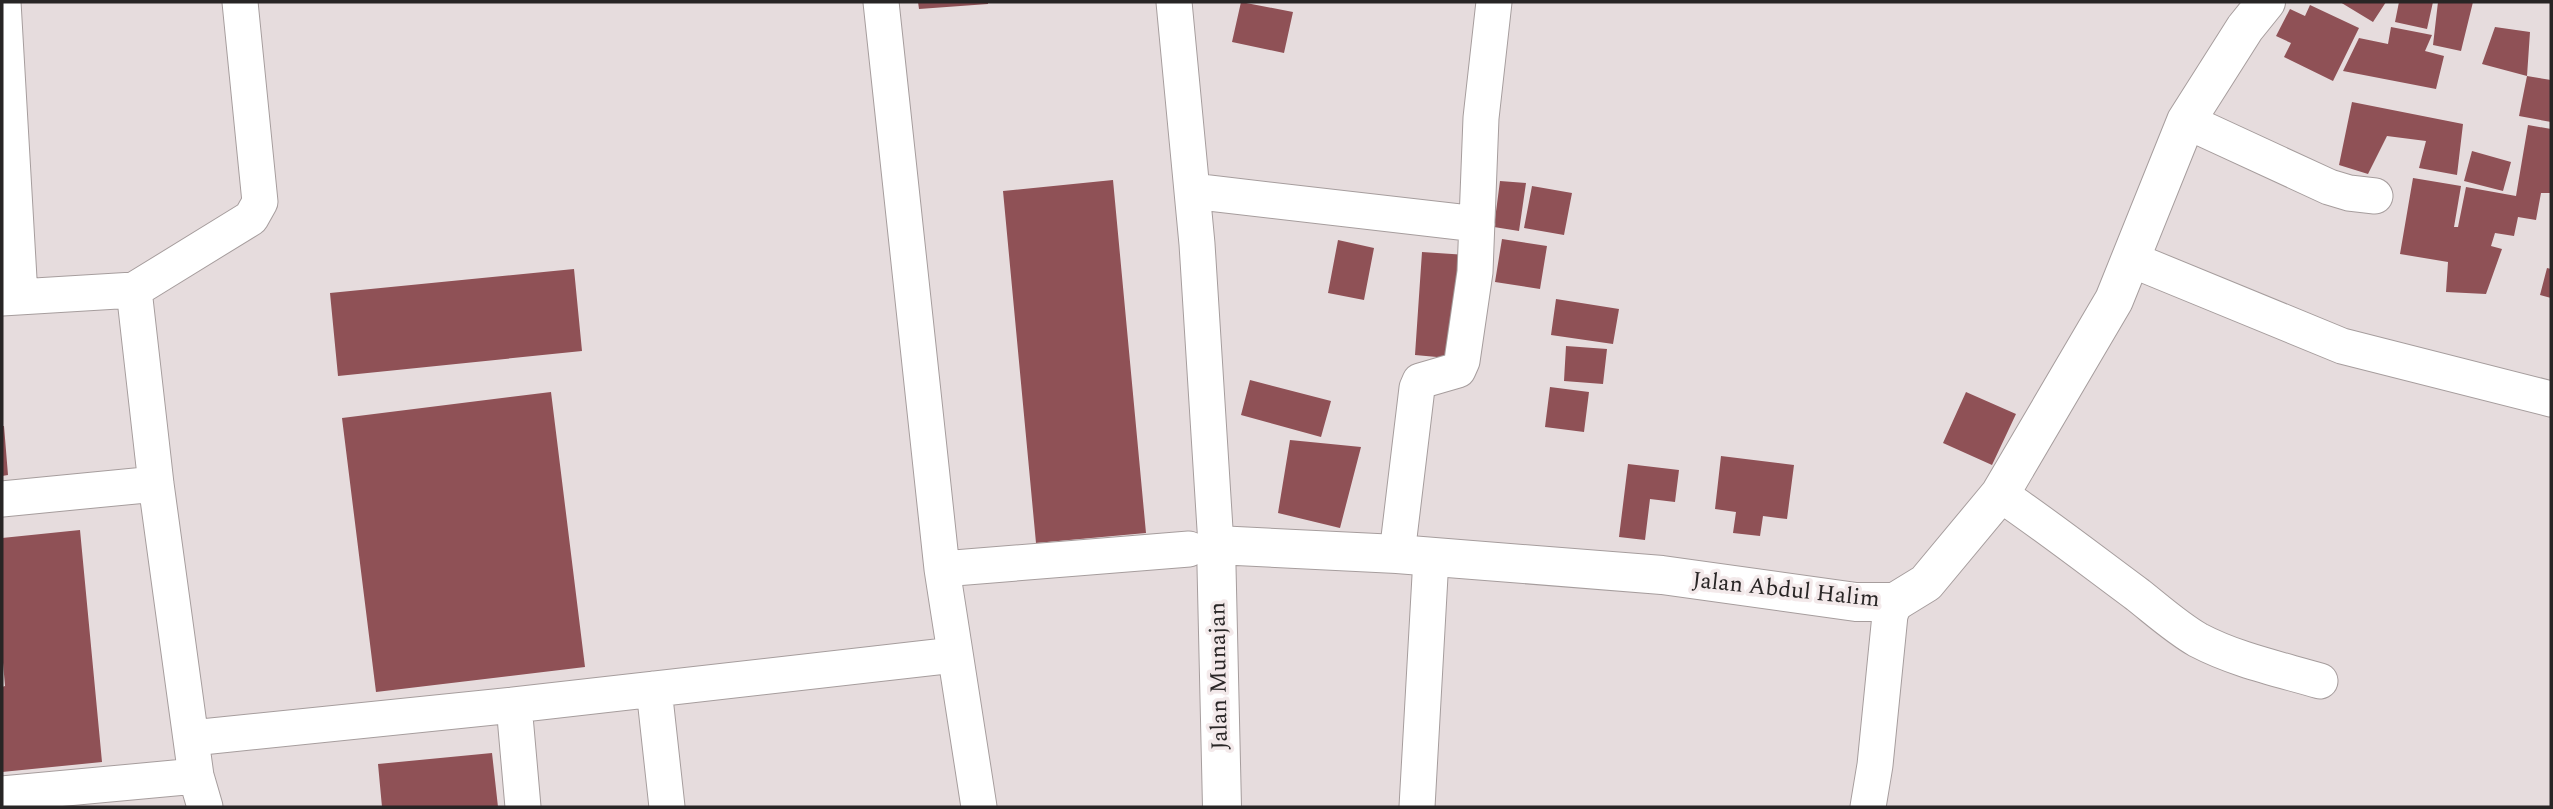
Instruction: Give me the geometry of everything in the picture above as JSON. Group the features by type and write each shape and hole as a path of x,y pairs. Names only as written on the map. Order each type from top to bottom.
{"street":[{"path":"3,2 11,297 134,290 251,218 260,202 240,2"},
{"path":"881,2 942,569 978,807"},
{"path":"942,569 1203,547 1192,191 1174,2"},
{"path":"1417,807 1414,556 1417,388 1420,381 1458,370 1462,361 1475,272 1481,118 1494,2"},
{"name":"Jalan Abdul Halim","path":"1203,547 1414,556 1662,575 1856,602 1895,601 1926,583 2000,494 2114,300 2186,121 2245,28 2266,2"},
{"path":"2186,121 2329,187 2375,196"},
{"path":"1192,191 1477,224"},
{"path":"2130,259 2342,346 2551,399"},
{"path":"2,794 200,792 156,484 134,290"},
{"path":"2,499 156,484"},
{"path":"2000,494 2068,540 2095,565 2195,638 2225,653 2320,681"},
{"name":"Jalan Munajan","path":"1203,547 1222,807"},
{"path":"1868,807 1875,765 1890,615 1895,601"},
{"path":"192,738 954,655"},
{"path":"654,688 667,807"},
{"path":"514,705 523,807"}],"building":[{"path":"918,2 988,2 988,4 919,9"},
{"path":"1241,2 1293,12 1284,53 1232,42"},
{"path":"2340,2 2386,2 2373,22"},
{"path":"2399,2 2433,2 2427,29 2395,22"},
{"path":"2438,2 2473,2 2461,51 2433,45"},
{"path":"2310,5 2359,28 2333,81 2284,57 2291,43 2276,36 2290,9 2305,16"},
{"path":"2391,27 2432,35 2425,51 2444,56 2436,89 2343,71 2359,38 2388,44"},
{"path":"2495,27 2530,32 2527,76 2482,64"},
{"path":"2527,76 2551,80 2551,122 2519,116"},
{"path":"2352,102 2463,124 2457,175 2419,168 2426,141 2387,136 2368,174 2339,165"},
{"path":"2528,125 2551,129 2551,193 2541,193 2536,220 2518,217 2514,236 2495,233 2491,246 2502,249 2486,294 2446,292 2448,262 2400,254 2413,178 2461,186 2454,227 2458,227 2466,187 2516,196"},
{"path":"2472,151 2511,162 2503,191 2464,181"},
{"path":"1113,180 1146,533 1036,543 1003,191"},
{"path":"1500,181 1526,183 1519,231 1494,227"},
{"path":"1532,186 1572,193 1564,235 1524,228"},
{"path":"1502,239 1547,246 1540,289 1495,282"},
{"path":"1338,240 1374,248 1364,300 1328,293"},
{"path":"1422,252 1467,255 1459,359 1415,355"},
{"path":"2547,268 2551,269 2551,298 2540,295"},
{"path":"574,269 582,351 338,376 330,293"},
{"path":"1556,299 1619,309 1613,344 1551,335"},
{"path":"1566,346 1607,349 1603,384 1564,381"},
{"path":"1250,380 1331,401 1321,437 1241,415"},
{"path":"1550,387 1589,392 1584,432 1545,427"},
{"path":"551,392 585,667 376,692 342,418"},
{"path":"1966,392 2016,414 1992,465 1943,443"},
{"path":"2,426 8,475 2,476"},
{"path":"1290,440 1361,447 1340,528 1278,513"},
{"path":"1721,456 1794,465 1787,519 1763,516 1760,536 1733,533 1736,512 1715,509"},
{"path":"1628,464 1679,470 1675,502 1650,499 1645,540 1619,537"},
{"path":"80,530 102,762 2,772 2,687 5,686 2,651 2,538"},
{"path":"492,753 498,807 382,807 378,764"}]}
